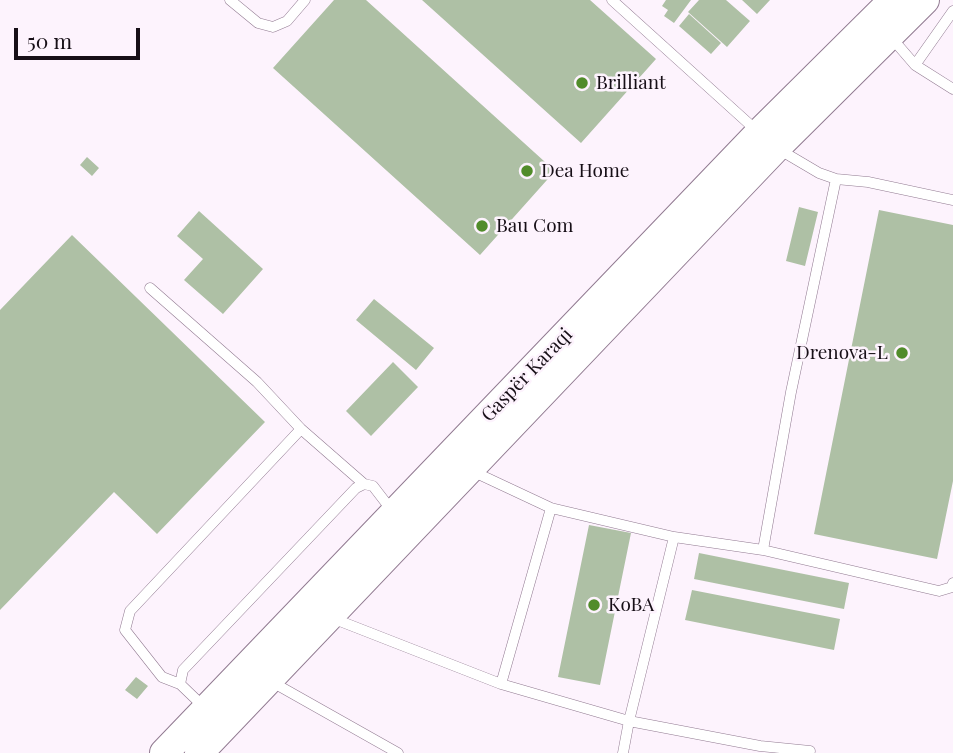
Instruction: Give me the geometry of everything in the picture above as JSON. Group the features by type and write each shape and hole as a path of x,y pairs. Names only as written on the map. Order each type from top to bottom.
{"main road":[{"name":"Gaspër Karaqi","path":"199,753 471,471 893,0"},
{"name":"Gaspër Karaqi","path":"164,753 394,512 767,141 890,36 925,0"}],"lane":[{"path":"230,0 258,23 273,27 287,20 305,0"},
{"path":"612,0 767,141 819,173 836,179 868,182 953,200"},
{"path":"915,65 953,11"},
{"path":"890,36 915,65 953,89"},
{"path":"763,550 791,392 836,179"},
{"path":"150,288 257,382 301,429 364,484 373,486 394,512"},
{"path":"207,709 180,684 162,677 125,630 130,611 301,429"},
{"path":"471,471 551,508 674,537 763,550 939,591 952,587 953,583"},
{"path":"180,684 183,670 356,488 364,484"},
{"path":"501,684 551,508"},
{"path":"623,753 674,537"},
{"path":"328,617 501,684 629,721 760,746 810,751"},
{"path":"269,680 398,753"}],"building":[{"path":"334,0 366,0 555,171 480,255 273,68"},
{"path":"422,0 590,0 656,59 581,143"},
{"path":"666,0 691,0 674,23 664,16 668,10 662,6"},
{"path":"699,0 726,0 750,21 727,47 688,12"},
{"path":"742,0 770,0 757,14"},
{"path":"689,14 721,43 711,54 679,26"},
{"path":"87,157 99,168 92,176 80,165"},
{"path":"799,207 818,212 805,266 786,261"},
{"name":"Drenova-L","path":"879,210 953,225 953,481 937,559 814,534"},
{"path":"199,211 263,269 223,314 184,280 203,259 177,236"},
{"path":"72,235 265,422 157,534 114,492 0,610 0,310"},
{"path":"374,299 434,348 416,370 356,320"},
{"path":"393,362 418,387 371,436 346,411"},
{"name":"KoBA","path":"589,525 631,533 600,685 558,677"},
{"path":"699,553 849,583 844,609 694,579"},
{"path":"692,590 840,619 834,650 685,620"},
{"path":"136,677 148,686 137,699 125,690"}],"place":[{"name":"Brilliant","path":"582,83"},
{"name":"Dea Home","path":"527,171"},
{"name":"Bau Com","path":"482,226"},
{"name":"Drenova-L","path":"902,353"},
{"name":"KoBA","path":"594,605"}]}
